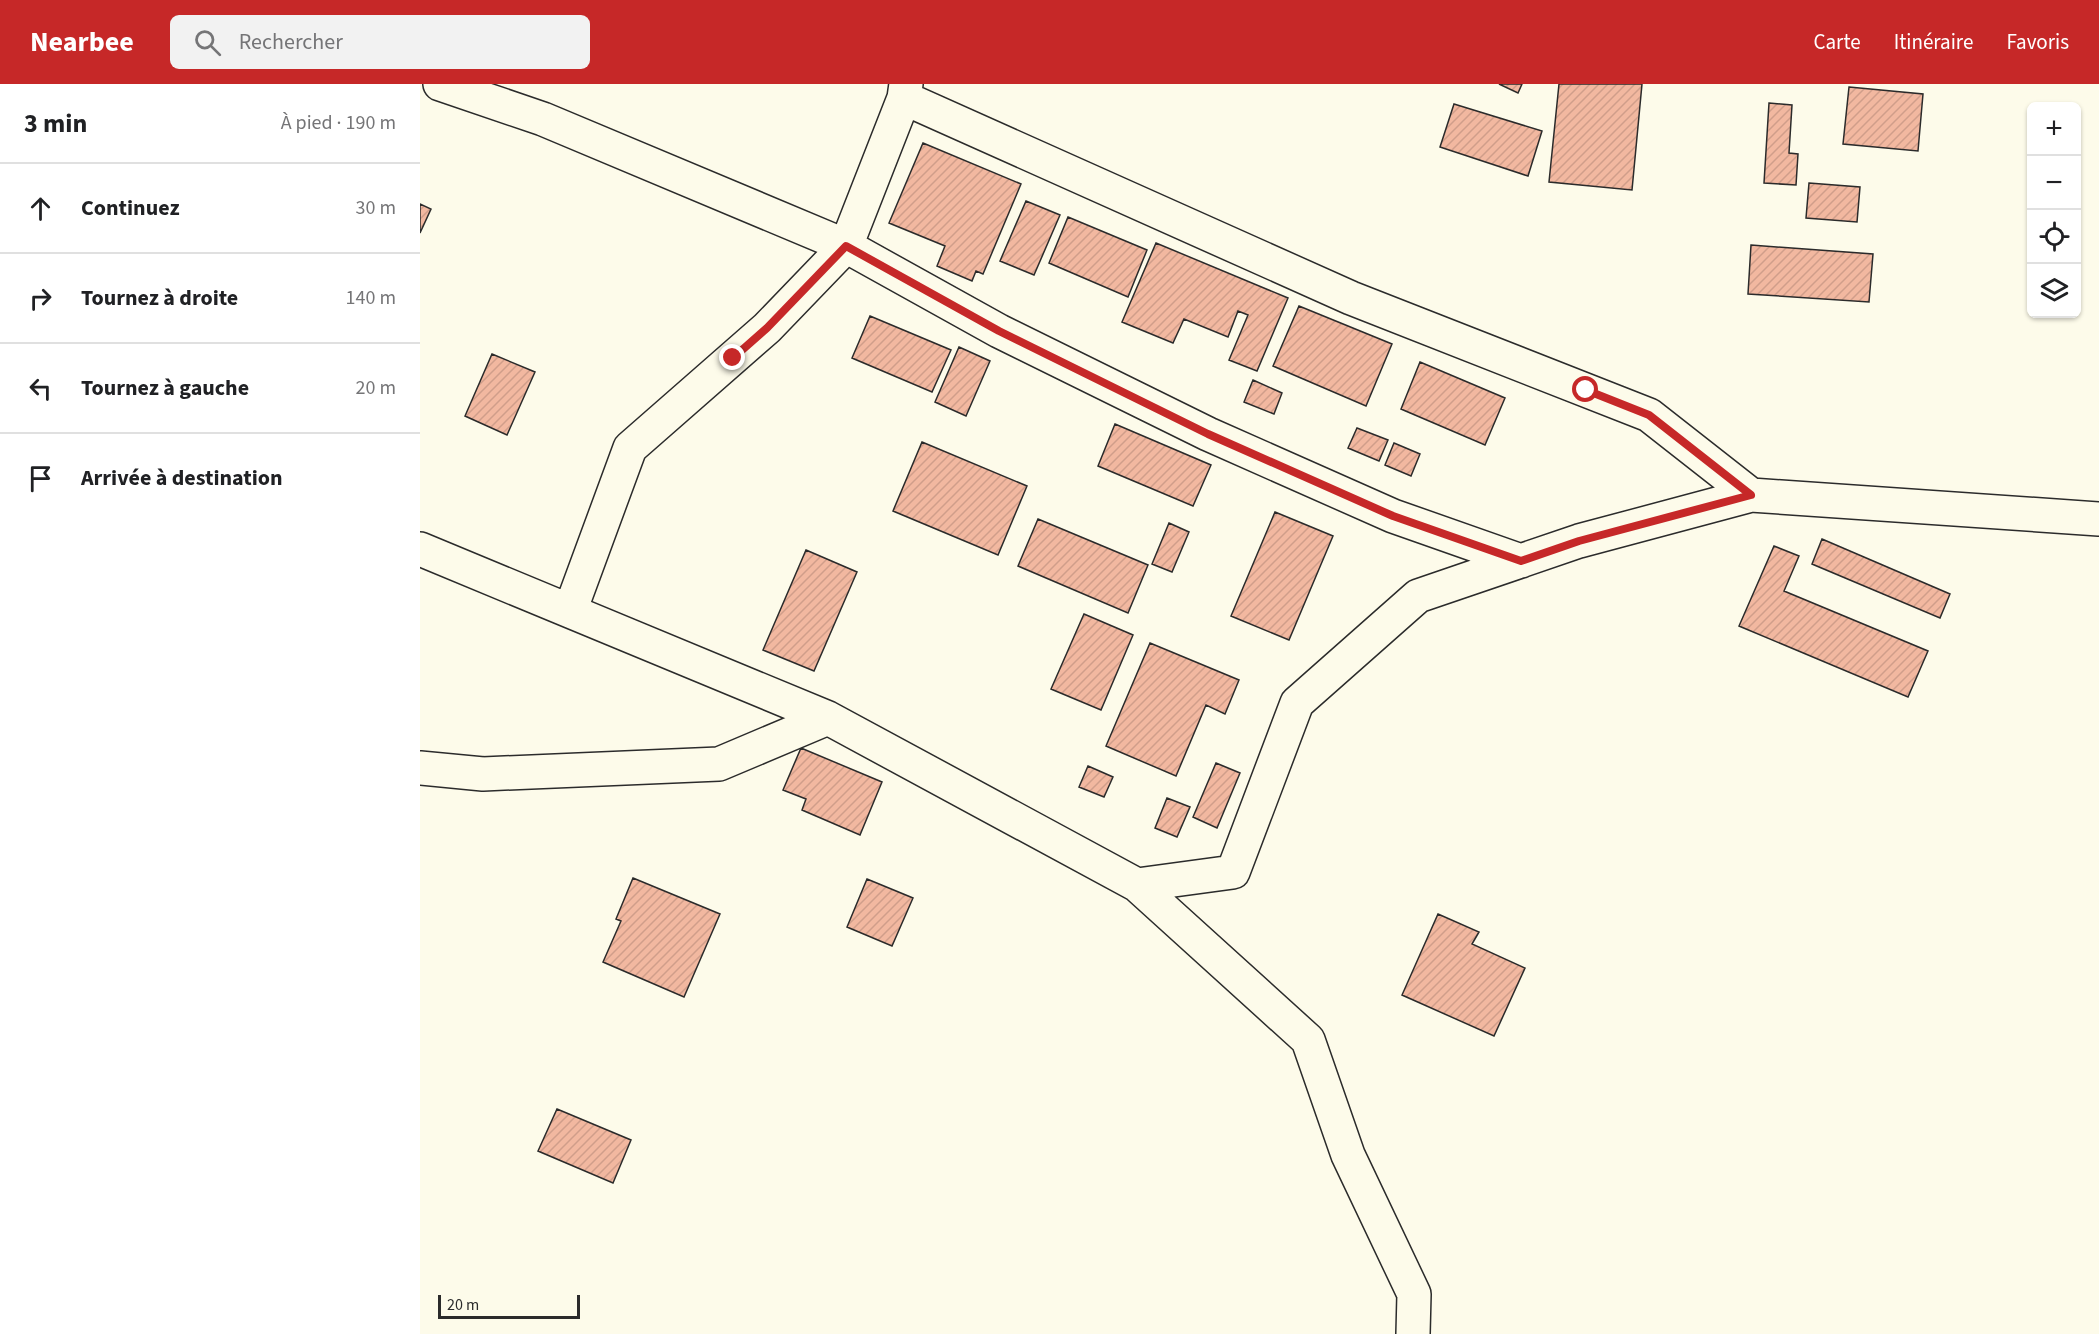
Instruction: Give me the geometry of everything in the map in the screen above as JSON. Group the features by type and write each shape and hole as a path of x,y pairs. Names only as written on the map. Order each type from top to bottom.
{"street":[{"path":"440,84 543,119 846,246 999,331 1208,434 1393,516 1521,561"},
{"path":"570,611 630,448 767,328 846,246 905,91 1351,298 1649,415 1751,495"},
{"path":"1137,885 1233,872 1297,703 1418,596 1579,541 1751,495 2099,519"},
{"path":"420,549 828,718 1137,885 1308,1040 1348,1155 1414,1294 1413,1334"},
{"path":"420,768 483,774 719,764 828,718"}],"building":[{"path":"1499,84 1522,84 1518,93"},
{"path":"1559,84 1642,84 1632,190 1549,182"},
{"path":"1849,87 1923,94 1918,151 1843,144"},
{"path":"1769,103 1792,105 1789,153 1798,154 1796,185 1764,183"},
{"path":"1454,104 1542,131 1528,176 1440,147"},
{"path":"923,143 1021,184 983,274 976,271 972,281 937,266 945,246 889,223"},
{"path":"1809,183 1860,187 1857,222 1806,218"},
{"path":"1026,201 1060,215 1034,275 1000,261"},
{"path":"420,204 431,209 420,233"},
{"path":"1068,217 1147,250 1128,297 1049,263"},
{"path":"1156,243 1288,298 1257,371 1229,360 1248,315 1238,311 1228,337 1184,319 1173,343 1122,322"},
{"path":"1751,245 1873,254 1869,302 1748,294"},
{"path":"1299,306 1392,344 1366,406 1273,366"},
{"path":"870,316 951,350 932,392 852,358"},
{"path":"959,347 990,361 966,416 935,402"},
{"path":"492,354 535,372 507,435 465,416"},
{"path":"1420,362 1505,398 1485,445 1401,409"},
{"path":"1253,380 1282,393 1274,414 1244,402"},
{"path":"1115,424 1211,465 1193,506 1098,466"},
{"path":"1357,428 1388,440 1379,461 1348,448"},
{"path":"922,442 1027,486 998,555 893,511"},
{"path":"1394,443 1420,454 1411,476 1385,465"},
{"path":"1275,512 1333,536 1289,640 1231,616"},
{"path":"1038,519 1148,565 1128,613 1018,566"},
{"path":"1169,523 1189,532 1172,572 1152,564"},
{"path":"1822,539 1950,594 1940,618 1812,564"},
{"path":"1774,546 1799,556 1784,591 1928,651 1908,697 1739,626"},
{"path":"806,550 857,572 814,671 763,650"},
{"path":"1084,614 1133,635 1101,710 1051,689"},
{"path":"1150,643 1239,680 1225,714 1206,705 1176,776 1106,746"},
{"path":"801,748 882,782 860,835 802,810 806,799 783,790"},
{"path":"1216,763 1240,773 1217,828 1193,817"},
{"path":"1088,766 1113,777 1104,797 1079,787"},
{"path":"1167,798 1190,807 1177,837 1155,828"},
{"path":"633,878 720,914 684,997 603,962 621,921 616,919"},
{"path":"867,879 913,898 892,946 847,927"},
{"path":"1438,914 1479,932 1472,944 1525,968 1494,1036 1402,995"},
{"path":"557,1109 631,1140 613,1183 538,1151"}],"route":[{"path":"733,358 767,328 846,246 999,331 1208,434 1393,516 1521,561 1579,541 1751,495 1649,415 1586,390"}]}
